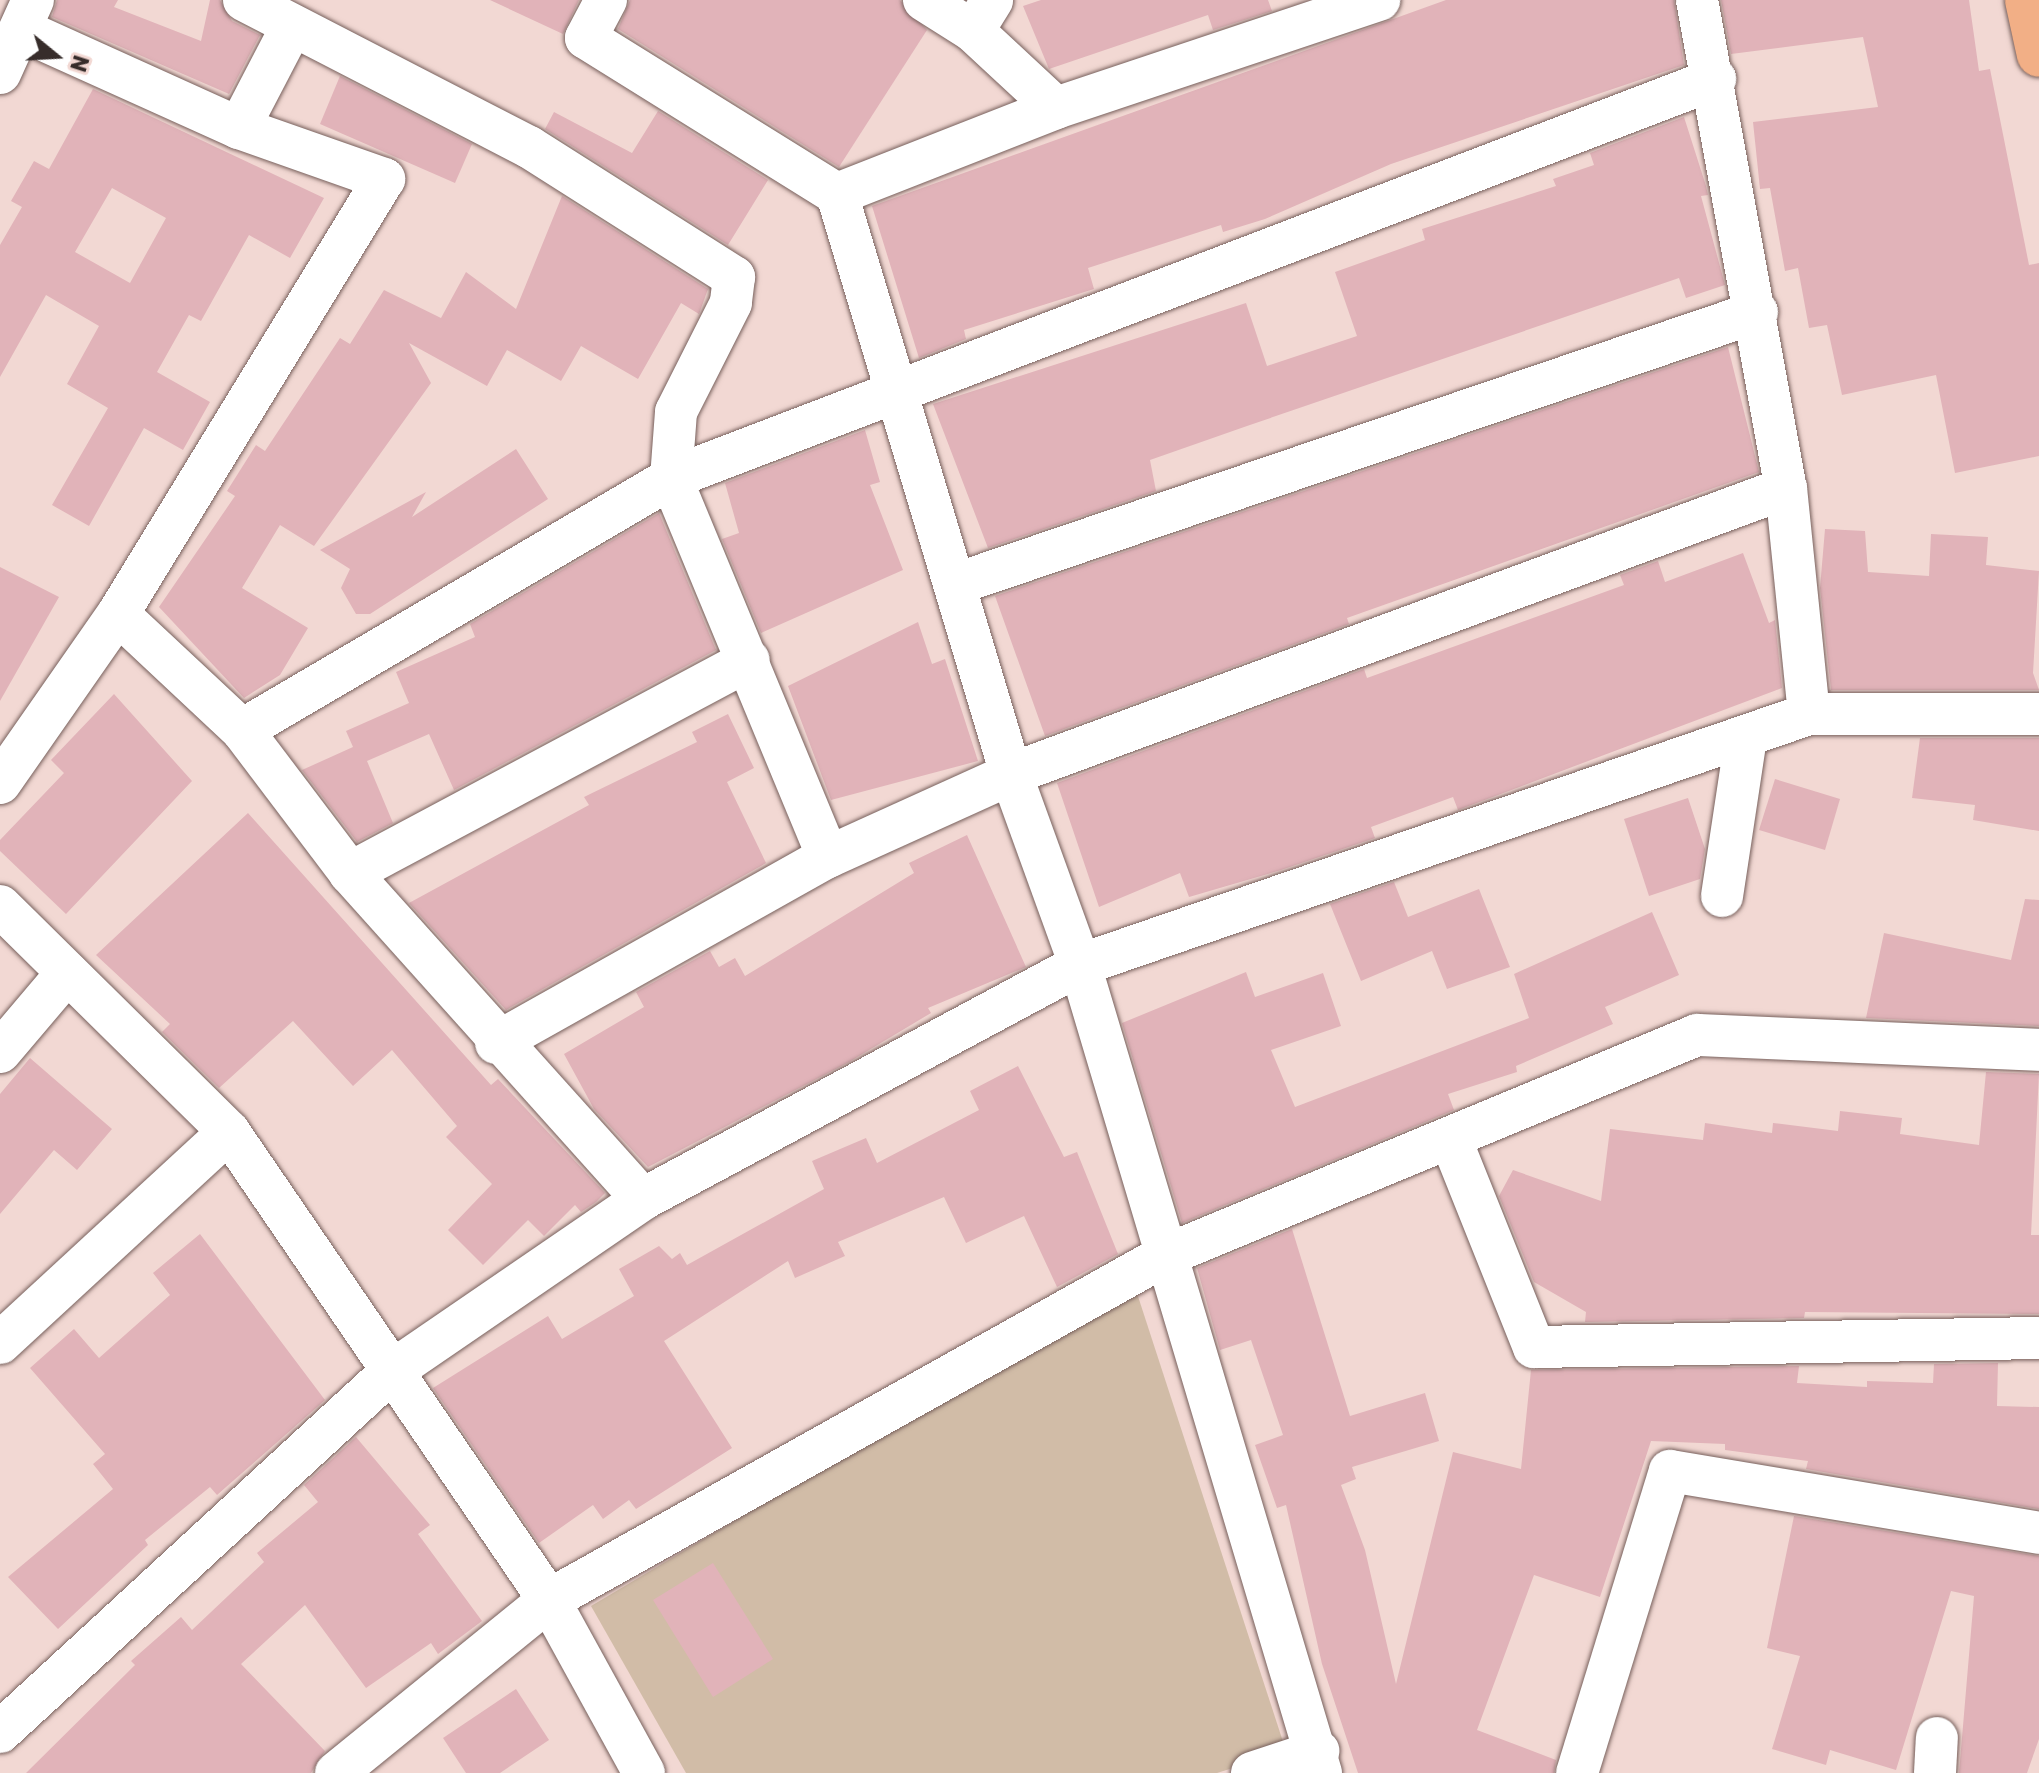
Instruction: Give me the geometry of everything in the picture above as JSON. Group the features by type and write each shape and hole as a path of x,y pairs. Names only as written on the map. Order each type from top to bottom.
{"main road":[{"path":"2027,0 2039,55"}],"street":[{"path":"244,0 291,28 529,147 726,266 735,290 676,412 671,478 749,660 828,857"},
{"path":"606,0 586,38 837,194 1011,774 1080,965 1164,1256 1320,1762 1252,1773"},
{"path":"924,0 982,15 1056,108"},
{"path":"837,194 1287,15 1379,0"},
{"path":"1697,0 1715,79 1786,488 1809,714"},
{"path":"0,73 29,15 239,128 384,179 118,614 0,783"},
{"path":"239,128 291,28"},
{"path":"242,730 671,478 895,388 1715,79"},
{"path":"956,584 1757,312"},
{"path":"496,1043 828,857 1011,774 1786,488"},
{"path":"118,614 242,730 350,873 496,1043 643,1199"},
{"path":"350,873 749,660"},
{"path":"0,1732 392,1371 643,1199 1080,965 1809,714 2039,714"},
{"path":"1722,896 1746,737"},
{"path":"0,906 229,1132 549,1600 644,1773"},
{"path":"0,1052 67,973"},
{"path":"338,1772 549,1600 1164,1256 1451,1140 1697,1035 2039,1050"},
{"path":"0,1343 229,1132"},
{"path":"1451,1140 1534,1347 2039,1338"},
{"path":"1577,1773 1670,1471 2039,1533"}],"shaded area":[{"path":"1134,1284 1286,1751 1217,1773 686,1773 591,1606"}],"building":[{"path":"57,0 118,0 114,7 201,41 210,0 220,0 232,21 260,35 229,94 52,17"},
{"path":"490,0 579,0 563,34"},
{"path":"630,0 900,0 927,30 839,167 618,29"},
{"path":"1041,0 1268,0 1272,11 1213,30 1208,15 1049,69 1023,6"},
{"path":"1446,0 1674,0 1684,65 1391,164 1265,219 1223,232 1221,225 1088,268 1094,289 964,330 966,339 919,358 872,206"},
{"path":"1721,0 1969,0 1979,71 1990,69 2029,265 2039,263 2039,456 1955,473 1936,375 1842,395 1827,325 1809,328 1798,268 1785,271 1770,188 1760,189 1753,122 1878,107 1863,37 1731,54"},
{"path":"340,76 472,144 455,183 320,124"},
{"path":"93,89 324,198 290,258 249,235 201,321 189,315 157,372 210,402 183,450 144,428 89,526 52,505 108,408 67,384 99,326 46,295 0,377 0,245 22,207 11,201 34,161 49,169","holes":["112,188 166,218 130,283 75,252"]},
{"path":"658,111 768,180 728,245 545,129 554,112 632,153"},
{"path":"1684,117 1706,186 1708,195 1701,196 1725,285 1686,298 1679,278 1150,460 1156,491 988,548 933,404 1246,303 1267,366 1357,336 1335,272 1425,240 1422,229 1556,186 1553,179 1594,165 1590,153"},
{"path":"562,196 708,289 699,314 681,303 638,379 581,346 561,381 507,350 487,386 409,343 431,383 314,546 280,525 242,588 308,628 280,675 244,698 159,607 235,496 227,491 256,445 265,451 340,338 350,344 384,290 441,318 466,272 516,309"},
{"path":"1728,347 1759,472 1347,618 1349,624 1045,736 995,596"},
{"path":"865,430 880,482 870,485 903,570 761,633 722,539 739,533 725,483"},
{"path":"516,449 548,499 370,614 356,614 341,588 350,569 320,550 426,492 412,517"},
{"path":"659,513 716,650 454,790 429,734 367,761 393,823 357,842 302,770 353,747 346,731 409,703 396,672 475,637 470,624"},
{"path":"1825,529 1865,531 1868,572 1929,576 1931,534 1988,537 1986,565 2039,571 2033,673 2039,690 1831,690 1820,588"},
{"path":"1743,553 1769,623 1775,620 1782,688 1458,810 1453,797 1371,827 1375,838 1281,870 1189,897 1180,873 1099,907 1057,783 1364,669 1367,678 1624,585 1620,575 1658,561 1665,582"},
{"path":"0,567 59,597 0,701"},
{"path":"918,622 932,664 945,659 978,761 831,800 788,686"},
{"path":"114,694 192,781 66,914 0,851 0,840 64,773 51,760"},
{"path":"728,714 754,768 727,782 766,863 506,1010 409,903 589,805 584,797 697,742 692,732"},
{"path":"1920,738 2039,738 2039,831 1973,820 1975,805 1912,798"},
{"path":"1775,779 1840,799 1825,850 1759,830"},
{"path":"1688,798 1705,849 1700,879 1649,896 1624,819"},
{"path":"248,813 491,1085 498,1079 605,1193 596,1202 581,1212 575,1205 544,1236 528,1220 483,1265 448,1230 492,1184 446,1137 457,1126 392,1050 353,1086 293,1021 219,1088 162,1032 170,1024 96,955"},
{"path":"967,835 1026,967 928,1008 931,1013 849,1062 648,1167 594,1109 564,1054 644,1007 636,992 710,951 719,967 735,958 745,976 914,873 909,863"},
{"path":"1394,882 1408,917 1479,889 1510,967 1447,989 1432,951 1361,981 1330,904"},
{"path":"2025,899 2039,900 2039,1026 1866,1018 1884,933 2011,960"},
{"path":"1652,912 1679,975 1605,1007 1613,1024 1516,1066 1517,1072 1448,1094 1454,1110 1182,1223 1122,1023 1246,972 1255,997 1323,973 1341,1026 1271,1050 1295,1107 1529,1018 1514,974"},
{"path":"30,1058 112,1129 77,1170 54,1150 0,1214 0,1094"},
{"path":"1018,1066 1064,1157 1077,1152 1118,1254 1057,1287 1024,1216 966,1243 944,1197 838,1242 845,1256 795,1278 788,1261 664,1341 732,1448 636,1509 629,1500 603,1519 593,1505 539,1543 433,1388 548,1316 562,1339 634,1296 619,1269 659,1246 672,1259 680,1253 687,1265 824,1189 812,1161 866,1138 877,1163 979,1110 970,1091"},
{"path":"1986,1072 2039,1074 2031,1235 2039,1235 2039,1314 1805,1312 1804,1318 1585,1322 1586,1312 1534,1282 1499,1196 1513,1170 1601,1201 1610,1129 1703,1140 1705,1123 1772,1133 1773,1123 1838,1131 1840,1111 1902,1118 1900,1134 1979,1145"},
{"path":"1292,1229 1350,1416 1425,1393 1439,1441 1352,1467 1356,1479 1341,1485 1365,1550 1396,1684 1453,1452 1521,1469 1531,1370 1799,1366 1797,1383 1867,1387 1867,1381 1933,1383 1934,1364 1998,1363 1997,1406 2039,1407 2039,1509 1806,1469 1808,1461 1725,1450 1725,1444 1651,1441 1600,1597 1534,1575 1477,1730 1556,1760 1554,1773 1358,1773 1322,1664 1286,1505 1277,1508 1255,1445 1283,1435 1251,1340 1220,1350 1197,1268"},
{"path":"200,1234 325,1400 217,1495 210,1487 145,1540 148,1545 58,1629 8,1577 113,1489 93,1464 105,1454 30,1368 74,1329 99,1358 170,1295 153,1273"},
{"path":"356,1437 430,1525 418,1534 482,1621 438,1654 431,1643 366,1688 305,1605 241,1664 325,1751 311,1773 26,1773 135,1665 131,1661 181,1617 192,1630 264,1562 257,1553 318,1502 304,1485"},
{"path":"1794,1516 2039,1556 2039,1739 2027,1773 1959,1773 1974,1596 1951,1591 1896,1770 1830,1750 1826,1765 1772,1749 1800,1656 1767,1648"},
{"path":"713,1563 773,1659 713,1697 653,1600"},
{"path":"516,1689 549,1740 500,1773 466,1773 443,1738"}]}
